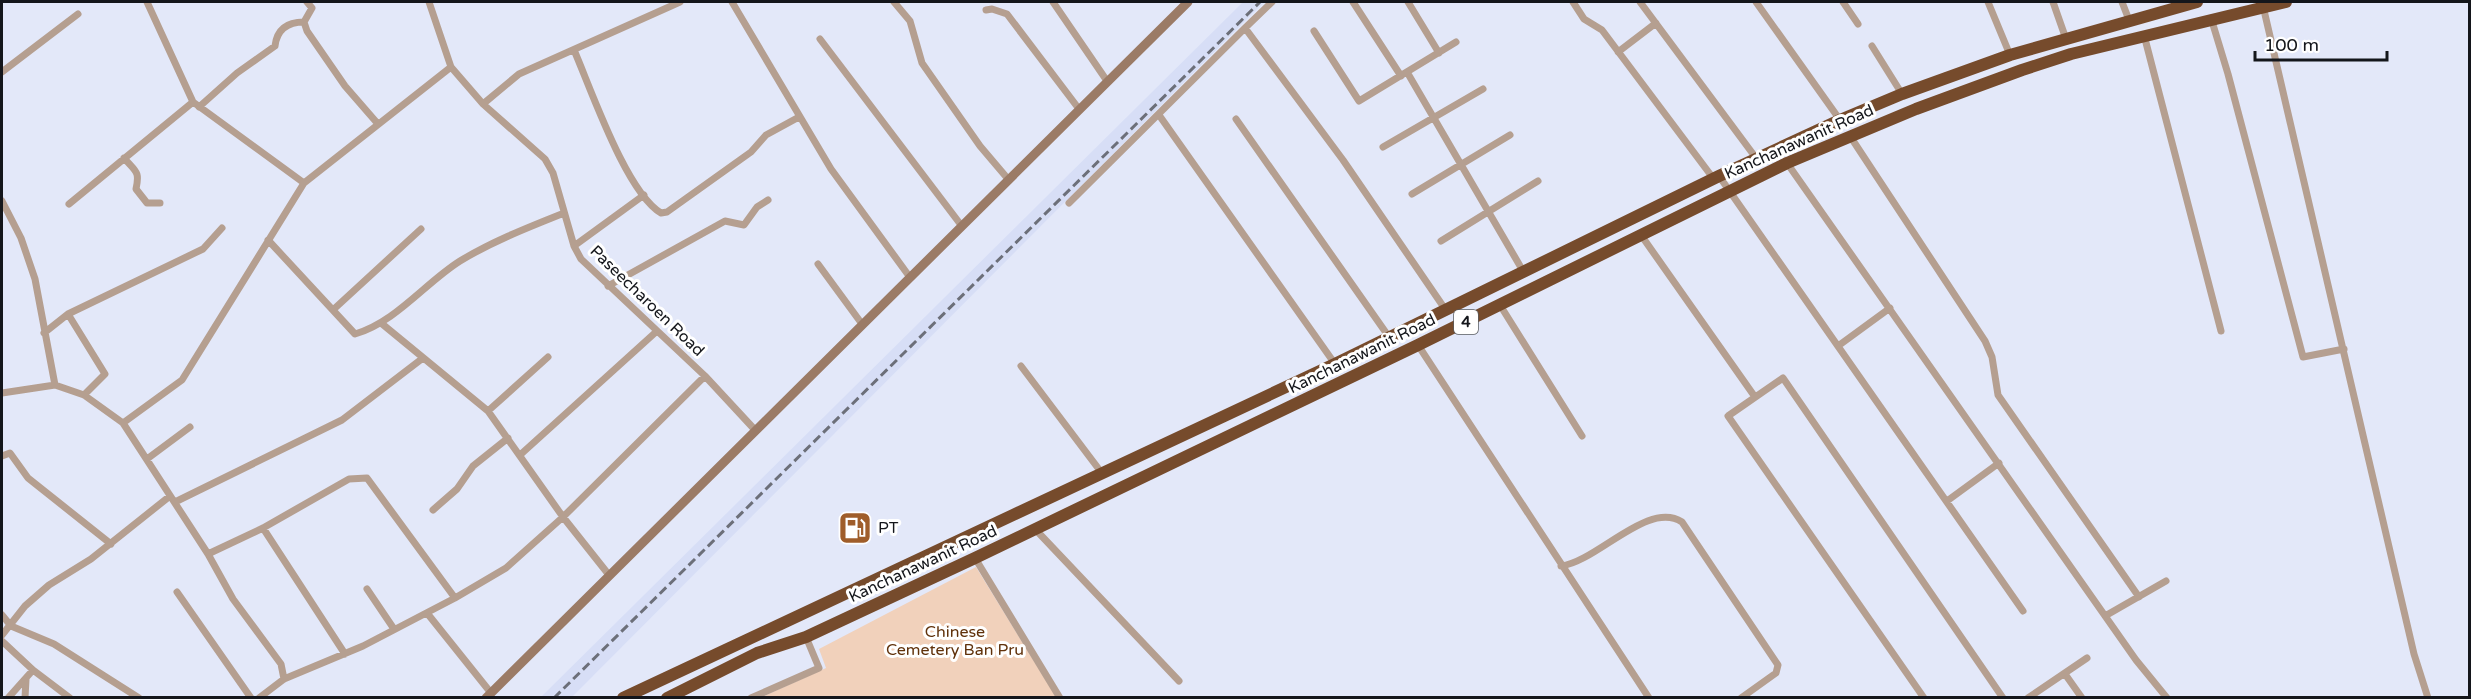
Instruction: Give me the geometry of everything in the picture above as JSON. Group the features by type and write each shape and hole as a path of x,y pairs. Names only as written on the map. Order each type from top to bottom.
{"highway":[{"name":"Kanchanawanit Road","path":"623,698 722,649 862,587 1335,363 1716,177 1840,120 1902,94 2010,55 2197,2"},
{"name":"Kanchanawanit Road","path":"667,698 758,653 806,637 975,558 1418,345 1787,163 1850,136 2022,70 2211,18 2286,2"},
{"path":"722,649 730,667"}],"street":[{"path":"147,2 196,104 304,183"},
{"path":"307,2 312,8 304,22 307,32 345,86 378,124"},
{"name":"Paseecharoen Road","path":"429,2 451,67 483,104 545,159 553,173 574,246 581,259 705,376 756,431"},
{"path":"483,104 519,74 680,2"},
{"path":"732,2 831,169 909,276"},
{"path":"894,2 910,21 922,63 980,146 1008,179"},
{"path":"1053,2 1107,81"},
{"path":"1069,203 1272,2"},
{"path":"1353,2 1433,118 1522,271"},
{"path":"1408,2 1439,52"},
{"path":"1573,2 1584,19 1602,30 1729,191 2023,611"},
{"path":"1640,2 1756,158"},
{"path":"1756,2 1840,120"},
{"path":"1843,2 1858,24"},
{"path":"1988,2 2010,55"},
{"path":"2053,2 2066,39"},
{"path":"2122,2 2129,20"},
{"path":"427,613 489,695 1182,4"},
{"path":"2263,6 2414,654 2428,698"},
{"path":"986,10 992,9 1007,14 1079,109"},
{"path":"2,72 78,14"},
{"path":"2211,18 2303,357 2344,349"},
{"path":"69,204 124,159 275,46 276,36 281,29 292,22 304,22"},
{"path":"1618,52 1656,24"},
{"path":"1245,28 1343,160 1445,309"},
{"path":"1314,31 1359,101 1456,42"},
{"path":"2144,36 2221,331"},
{"path":"820,39 961,225"},
{"path":"1872,46 1902,94"},
{"path":"574,50 621,160 656,210 666,213 751,152 766,135 799,117"},
{"path":"123,423 182,380 304,183 451,67"},
{"path":"1383,147 1483,89"},
{"path":"1159,114 1335,363"},
{"path":"1236,119 1389,337"},
{"path":"1412,194 1510,135"},
{"path":"1850,136 1988,346 1998,395 2139,597"},
{"path":"124,159 138,174 136,189 147,203 160,203"},
{"path":"1787,163 2105,616 2167,698"},
{"path":"1441,241 1538,181"},
{"path":"574,246 644,195"},
{"path":"608,286 725,221 744,225 757,207 768,200"},
{"path":"2,201 4,212 21,238 35,279 55,385"},
{"path":"268,240 355,334 381,322 459,262 502,239 564,213"},
{"path":"44,333 68,314 204,249 222,228"},
{"path":"334,309 421,229"},
{"path":"1641,235 1755,397"},
{"path":"819,264 862,324"},
{"path":"1500,305 1582,436"},
{"path":"1838,346 1890,308"},
{"path":"68,314 105,374 84,395"},
{"path":"381,322 488,411 609,575"},
{"path":"520,455 657,331"},
{"path":"1418,345 1649,698"},
{"path":"488,411 548,357"},
{"path":"2,635 25,606 49,585 173,499 342,420 423,358"},
{"path":"1021,366 1101,472"},
{"path":"260,698 284,679 345,654 427,613 506,567 564,517 705,376"},
{"path":"1924,698 1728,416 1783,378 2004,698"},
{"path":"2,393 55,385 84,395 123,423 208,554 233,599 281,664 284,679"},
{"path":"147,459 190,427"},
{"path":"433,510 457,489 473,466 508,438"},
{"path":"2,456 10,453 28,478 111,544"},
{"path":"1947,501 1999,463"},
{"path":"208,554 263,528 349,479 367,478 455,598"},
{"path":"1561,566 1578,562 1651,519 1667,516 1682,522 1778,665 1776,673 1741,698"},
{"path":"263,528 345,654"},
{"path":"1035,529 1179,681"},
{"path":"975,558 1060,698"},
{"path":"2105,616 2166,581"},
{"path":"367,589 394,628"},
{"path":"177,592 251,698"},
{"path":"2,615 11,626 54,644 139,698"},
{"path":"751,698 819,668 806,637"},
{"path":"2,641 33,670 70,698"},
{"path":"2028,698 2087,658"},
{"path":"8,698 33,670"},
{"path":"2065,674 2082,698"},
{"path":"25,698 26,679"}],"shaded area":[{"path":"1243,2 1264,2 572,697 541,697"}],"green space":[{"name":"Chinese Cemetery Ban Pru","path":"976,567 1056,697 760,698 826,668 819,649"}],"railway":[{"path":"554,698 1260,2"}],"place":[{"name":"PT","path":"855,528"}]}
